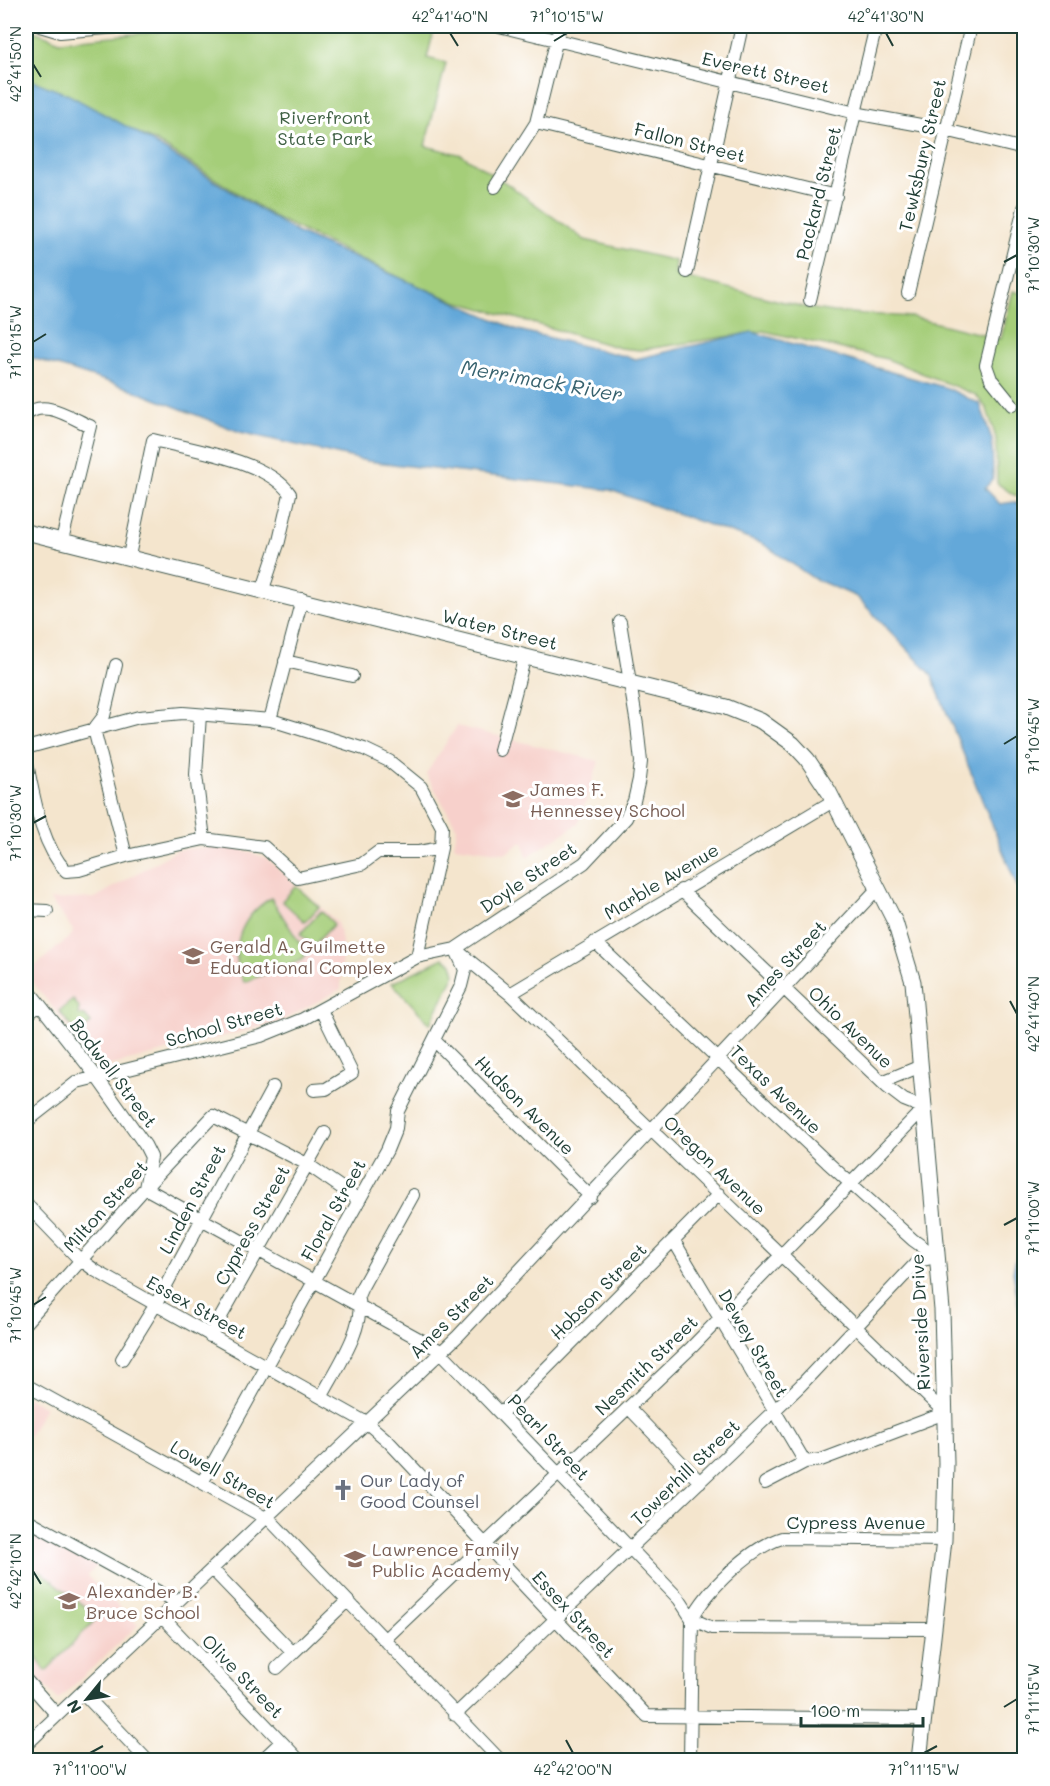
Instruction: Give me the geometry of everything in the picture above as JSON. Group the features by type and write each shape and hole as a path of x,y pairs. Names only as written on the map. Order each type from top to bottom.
{"main road":[{"name":"Water Street","path":"26,532 263,589 630,682 726,707 761,721 793,744 807,759 833,801 878,888"},
{"name":"Riverside Drive","path":"878,888 895,922 907,955 913,982 942,1310 945,1413 944,1540 919,1761"}],"street":[{"path":"40,26 60,32 129,26"},
{"name":"Everett Street","path":"499,26 856,113 947,130 1024,149"},
{"path":"495,187 536,123 560,26"},
{"path":"687,272 742,26"},
{"name":"Packard Street","path":"810,300 876,26"},
{"name":"Tewksbury Street","path":"908,293 971,26"},
{"name":"Fallon Street","path":"536,123 836,196"},
{"path":"1012,405 991,379 986,365 1024,208"},
{"path":"26,415 32,409 46,407 90,426 62,540"},
{"path":"129,556 153,440 230,460 283,483 290,494 279,541 263,589"},
{"path":"270,720 302,599"},
{"name":"Doyle Street","path":"455,949 584,863 627,818 634,801 641,762 620,622"},
{"path":"500,750 525,656"},
{"path":"285,661 352,676"},
{"path":"94,729 104,716 116,665"},
{"path":"26,748 139,717 183,713 270,720 364,749 408,774 421,787 442,827 441,848 417,957"},
{"path":"200,715 196,776 204,839"},
{"path":"94,729 126,856"},
{"path":"26,759 41,822 59,863 66,871 79,870 126,856 204,839 264,847 298,878 362,864 378,852 419,852 441,848"},
{"name":"Marble Avenue","path":"510,994 833,801"},
{"name":"Ames Street","path":"26,1745 441,1352 591,1197 878,888"},
{"name":"Ohio Avenue","path":"681,890 882,1082 904,1100 924,1108"},
{"path":"26,910 47,911"},
{"name":"Texas Avenue","path":"595,942 851,1184 937,1257"},
{"name":"School Street","path":"26,1122 77,1082 261,1036 321,1010 417,957 455,949"},
{"name":"Oregon Avenue","path":"455,949 510,994 945,1413"},
{"name":"Floral Street","path":"202,1481 387,1150 396,1128 398,1111 461,986 465,970 455,949"},
{"name":"Bodwell Street","path":"26,987 132,1124 151,1157 145,1188"},
{"path":"26,1015 40,1005"},
{"path":"314,1090 326,1089 352,1073 321,1010"},
{"name":"Hudson Avenue","path":"434,1040 591,1197"},
{"path":"882,1082 921,1066"},
{"name":"Linden Street","path":"122,1359 156,1304 273,1087"},
{"name":"Nesmith Street","path":"384,1640 720,1320 924,1108"},
{"name":"Milton Street","path":"26,1322 145,1188 213,1116 248,1133"},
{"path":"248,1133 307,1164 359,1200"},
{"name":"Cypress Street","path":"210,1336 325,1133"},
{"name":"Pearl Street","path":"145,1188 441,1352 679,1599 692,1619"},
{"path":"322,1396 359,1323 362,1308 358,1296 362,1287 413,1194"},
{"name":"Hobson Street","path":"502,1413 719,1194"},
{"name":"Essex Street","path":"26,1204 81,1260 210,1336 368,1423 485,1543 647,1716 924,1719"},
{"name":"Dewey Street","path":"674,1241 773,1412 805,1462"},
{"name":"Towerhill Street","path":"455,1714 773,1412 918,1262 937,1257"},
{"name":"Lowell Street","path":"26,1385 266,1518 500,1761"},
{"path":"629,1408 700,1482"},
{"path":"765,1483 805,1462 821,1460 945,1413"},
{"path":"26,1519 177,1602"},
{"name":"Cypress Avenue","path":"692,1619 701,1601 768,1542 797,1538 944,1540"},
{"path":"212,1569 293,1653"},
{"path":"277,1668 347,1601"},
{"name":"Olive Street","path":"162,1616 299,1761"},
{"path":"690,1761 692,1619 712,1628 935,1629"},
{"path":"26,1680 57,1715"},
{"path":"81,1692 147,1761"},
{"path":"261,1761 281,1742"}],"shaded area":[{"name":"James F. Hennessey School","path":"457,726 599,761 578,824 527,857 523,841 506,853 454,846 457,828 426,774"},
{"name":"Gerald A. Guilmette Educational Complex","path":"231,846 266,858 337,922 342,941 341,989 279,1022 101,1068 26,974 72,935 73,930 50,900 95,898 177,850"},
{"path":"26,1396 45,1407 26,1441"},
{"name":"Alexander B. Bruce School","path":"26,1524 98,1564 87,1576 138,1625 58,1700 26,1665"}],"green space":[{"name":"Riverfront State Park","path":"218,26 435,26 427,58 446,63 425,146 462,155 506,183 585,240 676,261 675,275 808,308 833,312 912,317 1001,339 1013,291 1024,294 1024,497 1014,495 997,483 996,438 987,409 976,395 887,359 764,331 640,350 620,348 452,300 278,219 157,142 26,80 26,28 60,41"},
{"path":"296,886 319,907 305,922 282,901"},
{"path":"271,898 306,953 302,960 244,982 237,958 240,935 252,914"},
{"path":"321,911 334,924 313,946 300,934"},
{"path":"443,958 452,963 455,974 430,1024 392,983"},
{"path":"73,1000 79,1007 78,1015 85,1016 91,1023 77,1033 59,1011"},
{"path":"39,1570 98,1617 46,1671 31,1647 24,1621 26,1595"}],"water":[{"name":"Merrimack River","path":"26,78 69,95 133,130 296,232 518,330 636,359 752,332 947,388 980,404 992,440 993,479 985,488 1000,504 1014,502 1024,506 1024,903 931,674 857,597 813,578 763,544 610,490 367,461 240,432 125,387 26,356"},
{"path":"1024,1224 1024,1338 1013,1271"}],"place":[{"name":"James F. Hennessey School","path":"513,799"},
{"name":"Gerald A. Guilmette Educational Complex","path":"193,956"},
{"name":"Our Lady of Good Counsel","path":"343,1490"},
{"name":"Lawrence Family Public Academy","path":"355,1559"},
{"name":"Alexander B. Bruce School","path":"69,1601"}]}
